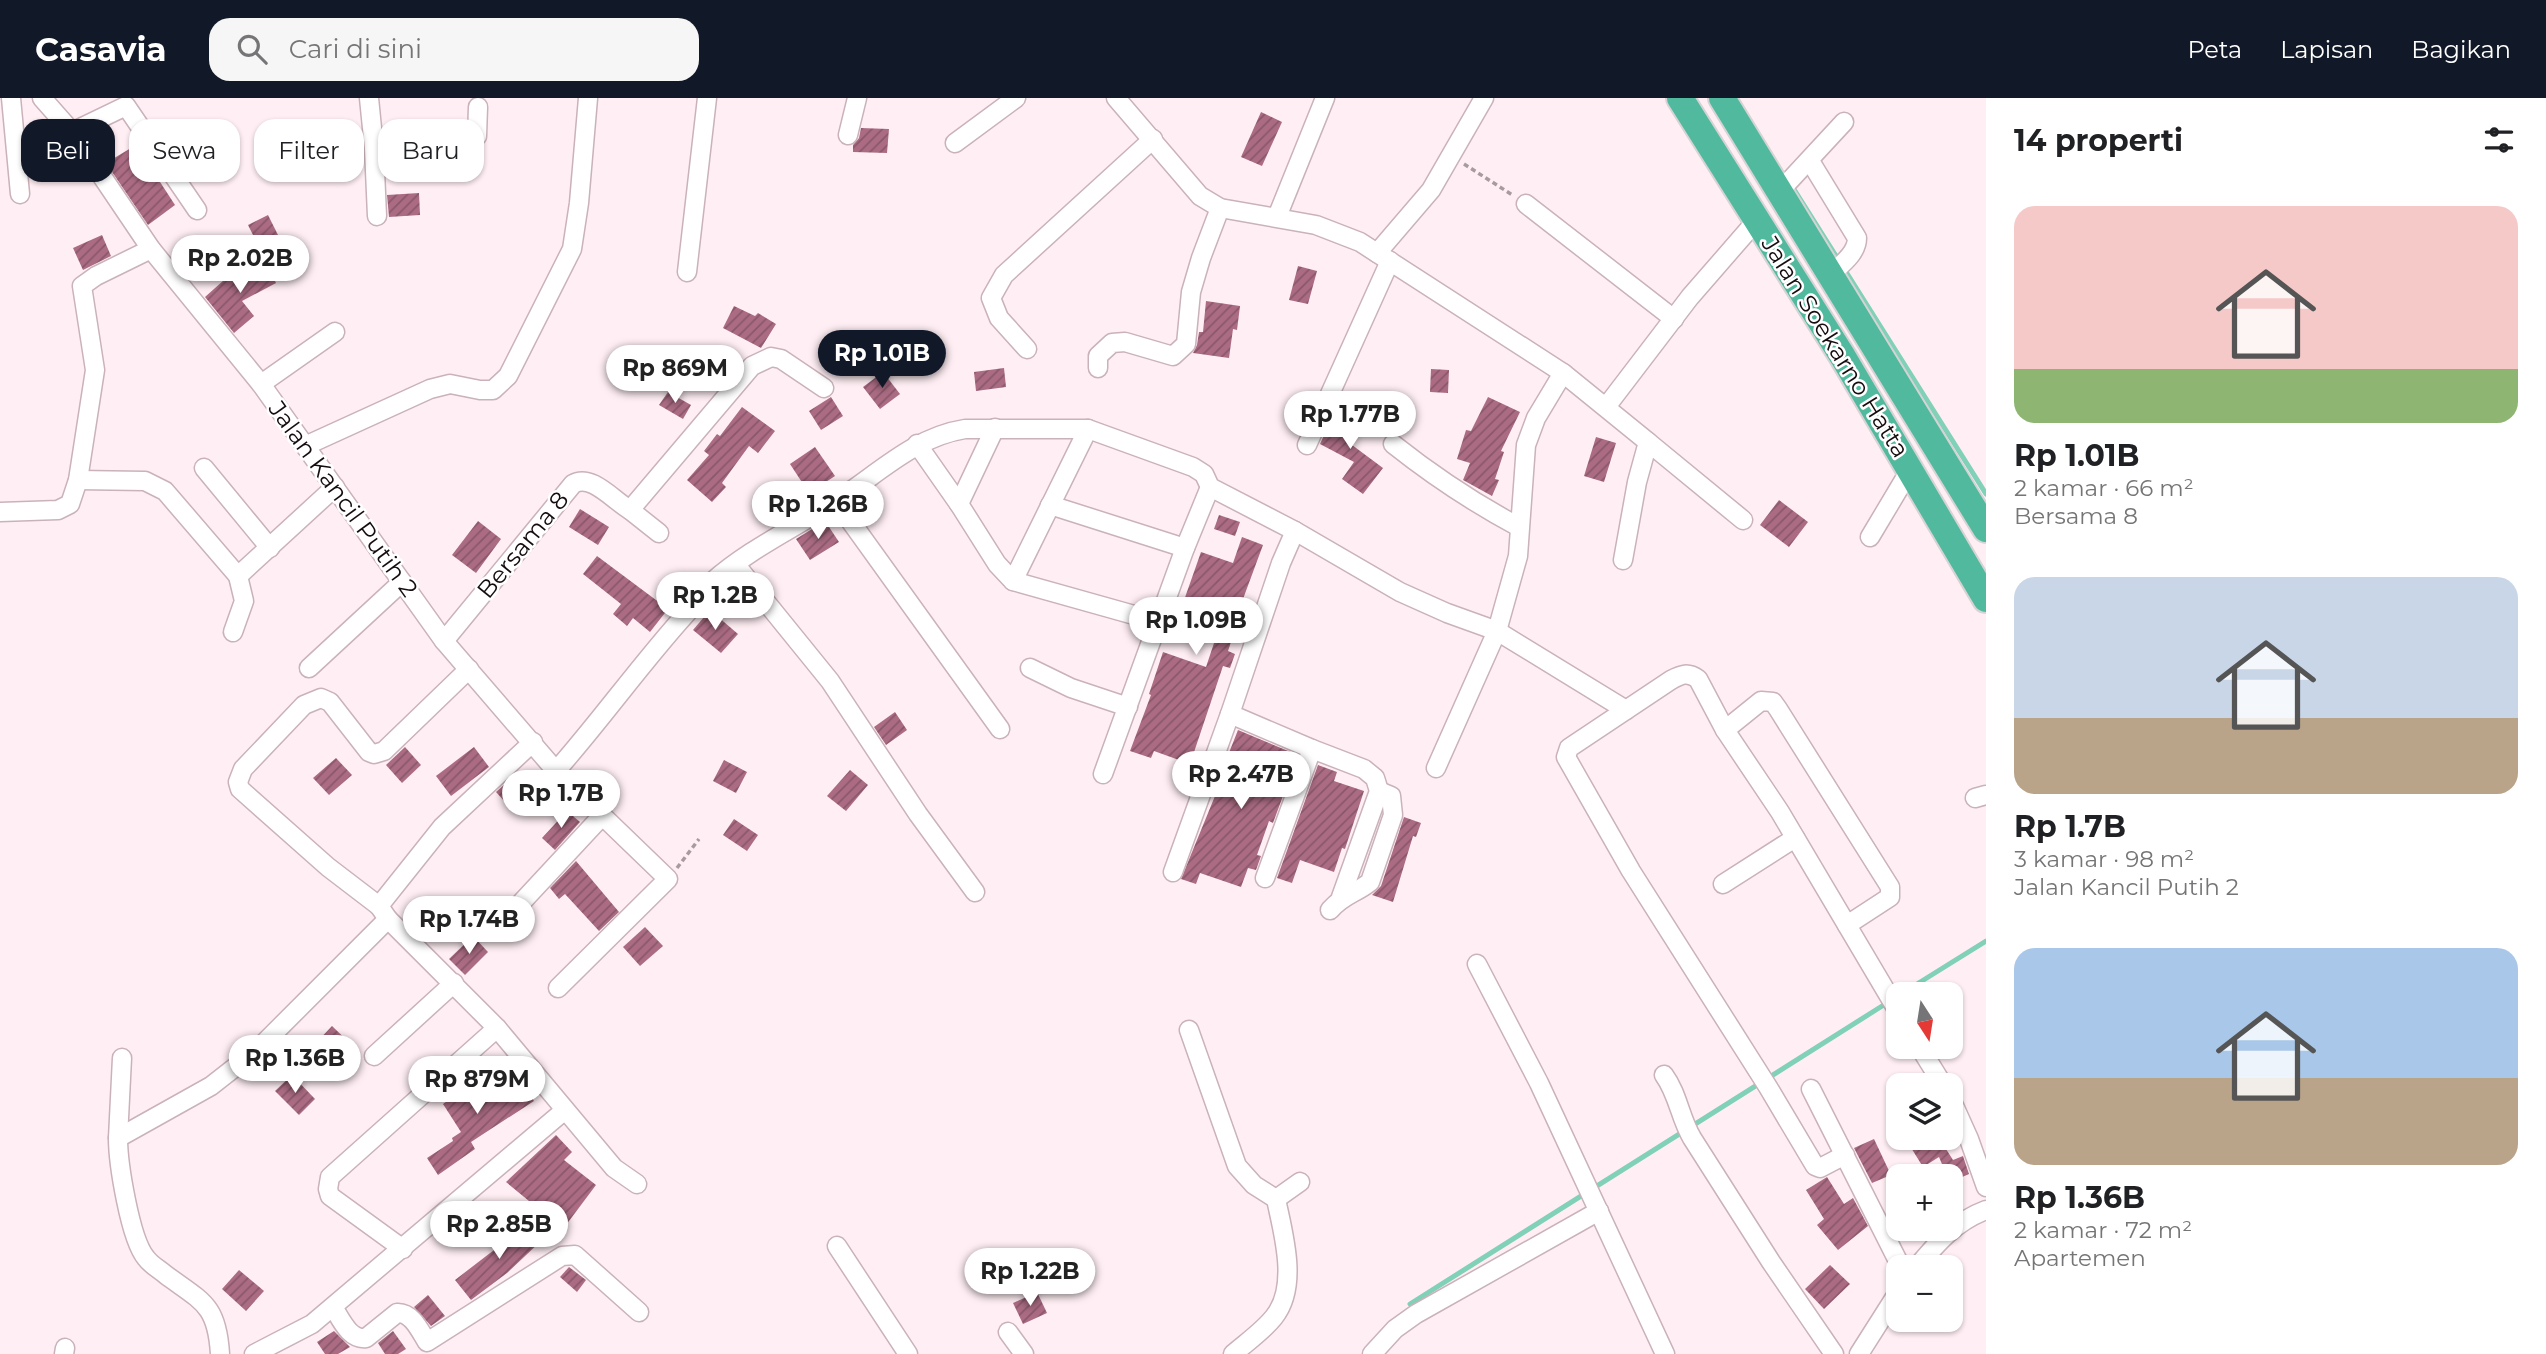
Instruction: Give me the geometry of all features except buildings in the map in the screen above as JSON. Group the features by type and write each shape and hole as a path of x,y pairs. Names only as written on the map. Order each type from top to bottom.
{"highway":[{"name":"Jalan Soekarno Hatta","path":"1680,98 1910,470 1986,599"},
{"name":"Jalan Soekarno Hatta","path":"1722,98 1986,529"}],"street":[{"path":"11,98 20,194"},
{"name":"Jalan Kancil Putih 2","path":"42,98 61,119"},
{"path":"369,98 377,216"},
{"path":"305,446 430,389 450,384 493,390 500,385 512,368 572,249 579,203 588,98"},
{"path":"687,272 708,98"},
{"path":"848,135 857,98"},
{"path":"955,143 1016,98"},
{"path":"1116,98 1200,196 1220,208 1316,225 1360,242 1563,373 1743,520"},
{"path":"1278,217 1325,98"},
{"path":"1307,445 1384,257 1431,190 1483,98"},
{"path":"99,119 126,106 197,211"},
{"path":"374,148 472,140 477,136 478,107"},
{"path":"1780,191 1844,122"},
{"path":"1027,349 999,318 991,298 994,290 1004,275 1153,139"},
{"path":"1810,161 1857,238 1857,246 1831,274"},
{"name":"Jalan Kancil Putih 2","path":"106,182 151,249 261,384 444,641 556,771 668,879"},
{"path":"1526,204 1674,319"},
{"path":"1098,368 1098,356 1112,342 1125,342 1173,356 1186,344 1191,292 1220,208"},
{"path":"1606,407 1756,220"},
{"path":"0,512 58,510 70,504 78,480 94,370 82,286 96,276 151,249"},
{"path":"261,384 335,332"},
{"path":"659,533 630,510 752,366 771,357 781,359 824,388"},
{"path":"1436,768 1497,631 1518,556 1526,445 1536,418 1563,373"},
{"path":"960,504 995,428"},
{"path":"556,771 711,583 766,542 836,501 917,444 949,431 995,428 1088,429 1193,467 1204,474 1210,487 1296,531 1400,592 1497,631 1626,710"},
{"path":"1013,582 1088,429"},
{"path":"1623,560 1637,482 1648,442"},
{"path":"917,444 960,504 997,564 1013,582 1159,622"},
{"path":"1393,444 1424,469 1492,513 1519,527"},
{"path":"204,468 270,548"},
{"path":"1870,537 1910,470"},
{"path":"78,480 145,481 165,491 238,576 244,601 233,632"},
{"name":"Bersama 8","path":"444,641 573,484 585,481 595,484 615,502 630,510"},
{"path":"238,576 335,487"},
{"path":"1103,774 1185,548 1210,487"},
{"path":"836,501 1000,729"},
{"path":"1050,505 1185,548"},
{"path":"1173,872 1281,563 1296,531"},
{"path":"736,565 830,681 918,814 975,892"},
{"path":"309,668 402,582"},
{"path":"1030,668 1071,688 1128,707"},
{"path":"469,669 384,751 374,754 369,752 330,702 321,698 304,705 243,769 238,782 240,789 328,867 384,912 497,1028 614,1168 637,1184"},
{"path":"1844,1155 1821,1168 1815,1166 1764,1080 1631,871 1566,757 1569,748 1682,674 1691,674 1698,679 1725,730 1795,838 1886,991"},
{"path":"1725,730 1761,701 1773,702 1890,887 1890,897 1847,925"},
{"path":"1230,714 1364,769 1375,778 1378,791 1391,796 1393,816 1370,882 1336,904"},
{"path":"118,1138 211,1086 257,1050 384,912 442,827 533,742"},
{"path":"1265,878 1312,749"},
{"path":"506,919 601,817"},
{"path":"1723,884 1795,838"},
{"path":"558,988 668,879"},
{"path":"1476,964 1539,1083 1665,1354"},
{"path":"374,1056 454,983"},
{"path":"403,1249 330,1196 330,1177 497,1028"},
{"path":"1189,1030 1237,1166 1254,1185 1276,1199 1288,1254 1282,1303 1276,1315 1233,1354"},
{"path":"122,1058 118,1155 136,1242 151,1264 205,1303 219,1330 220,1354"},
{"path":"1664,1075 1672,1086 1688,1132 1834,1354"},
{"path":"1811,1088 1895,1255"},
{"path":"254,1354 312,1324 565,1110"},
{"path":"1963,1126 1986,1187"},
{"path":"1276,1199 1300,1182"},
{"path":"1372,1354 1395,1329 1416,1314 1594,1200"},
{"path":"1927,1255 1958,1225 1972,1215 1986,1210"},
{"path":"837,1246 908,1354"},
{"path":"333,1307 352,1336 359,1339 366,1338 397,1313 403,1312 432,1348 562,1256 569,1254 575,1255 639,1312"},
{"path":"1859,1354 1886,1311"},
{"path":"1008,1332 1024,1354"}],"path":[{"path":"1451,156 1526,204"},
{"path":"668,879 699,839"}],"waterway":[{"path":"1790,183 1986,494"},
{"path":"1920,982 1986,941"},
{"path":"1410,1304 1886,1004"}]}
